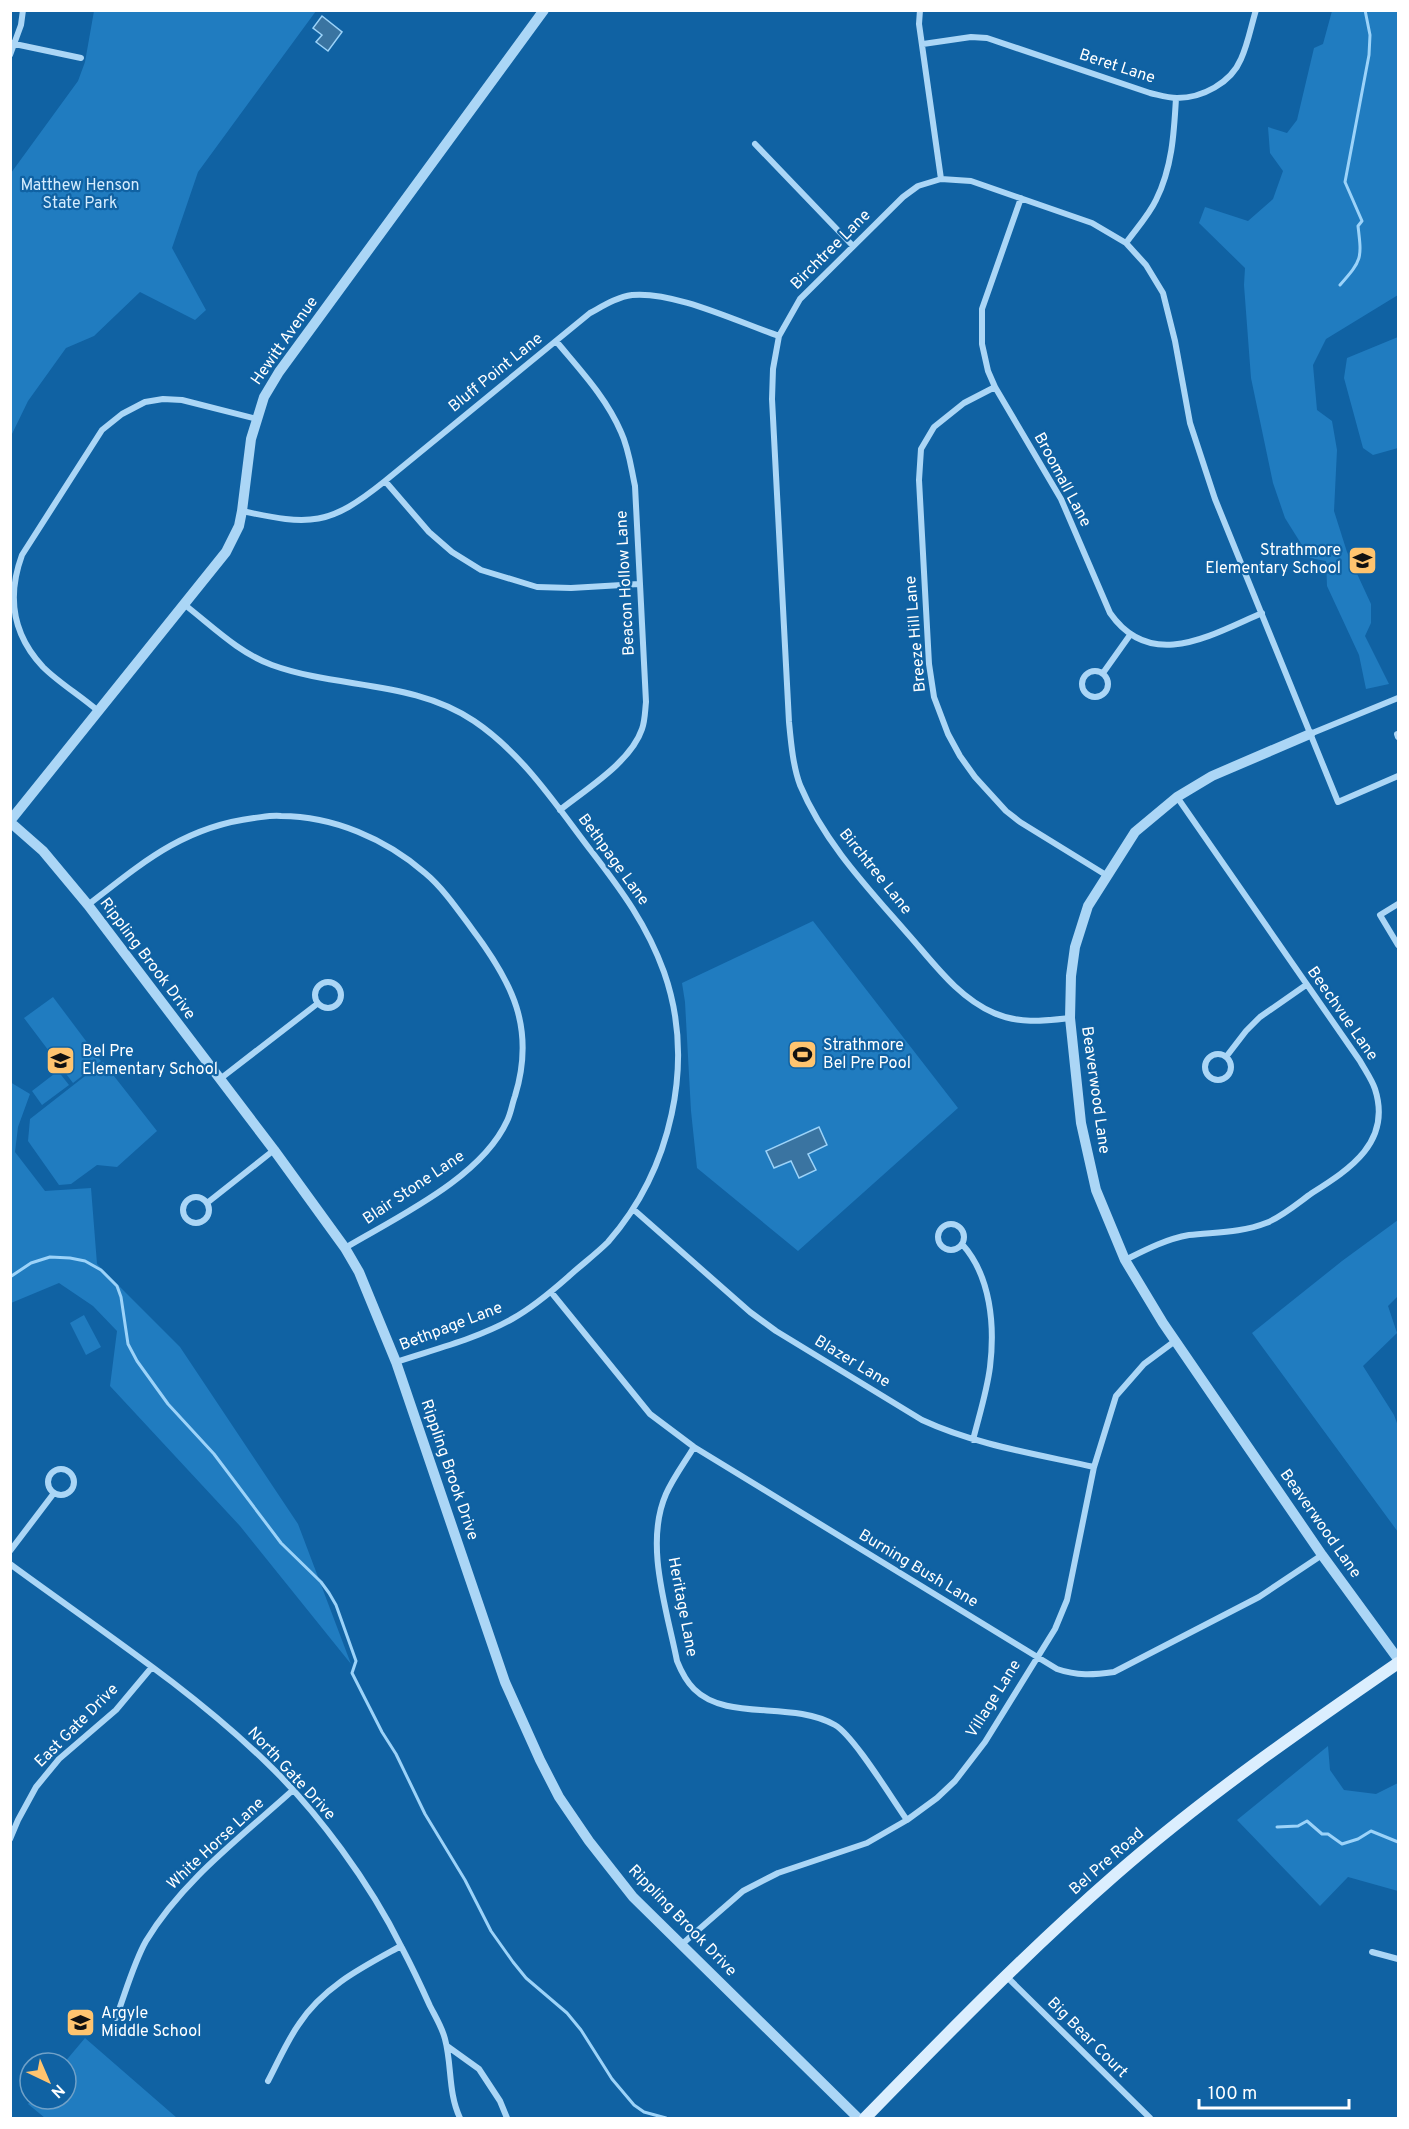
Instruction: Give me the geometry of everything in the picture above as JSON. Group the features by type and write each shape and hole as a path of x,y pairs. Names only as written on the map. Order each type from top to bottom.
{"main road":[{"name":"Bel Pre Road","path":"865,2118 1006,1976 1116,1873 1259,1759 1398,1661"}],"street":[{"path":"10,55 21,25 23,10"},
{"name":"Hewitt Avenue","path":"10,821 226,552 239,526 251,439 264,397 279,372 544,10"},
{"path":"920,10 942,179"},
{"name":"Beret Lane","path":"923,44 971,37 987,38 1150,93 1176,99 1197,96 1212,90 1232,74 1241,60 1256,10"},
{"path":"13,44 81,58"},
{"path":"1126,243 1155,202 1165,180 1172,152 1176,99"},
{"path":"755,144 852,246"},
{"name":"Birchtree Lane","path":"1070,1018 1031,1022 1012,1020 970,1000 946,977 851,868 820,825 800,784 789,722 772,399 773,369 779,336 800,299 903,197 918,186 942,179 972,181 1092,223 1126,243 1146,265 1163,293 1175,341 1190,423 1215,499 1310,734"},
{"name":"Broomall Lane","path":"1021,198 982,309 982,344 988,371 995,387 1061,499 1110,613 1120,627 1130,635 1154,645 1179,645 1205,638 1262,613"},
{"name":"Bluff Point Lane","path":"242,511 286,521 314,520 339,513 360,501 590,313 609,302 632,295 656,296 681,301 779,336"},
{"name":"Beacon Hollow Lane","path":"556,341 592,384 610,411 625,443 635,486 646,702 642,729 634,746 622,760 560,810"},
{"name":"Breeze Hill Lane","path":"995,387 964,403 934,428 921,449 919,480 928,653 934,697 948,734 960,756 975,777 1006,811 1106,875"},
{"path":"98,711 44,667 22,637 12,603 15,574 22,555 102,430 123,414 145,402 163,399 182,400 257,418"},
{"path":"385,481 429,532 452,552 481,570 537,587 571,588 639,584"},
{"name":"Bethpage Lane","path":"185,605 240,648 269,664 304,675 372,685 426,698 474,721 512,751 628,899 645,927 664,974 675,1015 678,1066 672,1119 655,1167 633,1209 607,1243 551,1292 514,1318 485,1332 396,1362"},
{"path":"1102,673 1130,635"},
{"path":"1089,671 1102,673 1107,680 1105,692 1095,697 1086,694 1082,687 1083,678 1089,671"},
{"name":"Beaverwood Lane","path":"1398,698 1212,776 1176,797 1135,832 1088,906 1075,946 1071,976 1070,1018 1081,1123 1090,1167 1096,1190 1125,1260 1175,1341 1322,1556 1398,1661"},
{"path":"1310,734 1338,802 1398,776"},
{"name":"Beechvue Lane","path":"1125,1260 1153,1246 1187,1236 1237,1232 1268,1223 1326,1185 1360,1159 1372,1143 1377,1127 1378,1103 1374,1087 1360,1061 1176,797"},
{"name":"Blair Stone Lane","path":"88,905 151,856 175,842 206,828 240,820 279,816 309,818 369,836 426,873 461,914 489,952 509,985 520,1016 523,1046 521,1077 507,1121 494,1143 476,1164 441,1190 345,1248"},
{"name":"Rippling Brook Drive","path":"10,821 43,851 88,905 274,1150 345,1248 359,1272 396,1362 506,1682 540,1761 559,1797 589,1841 633,1897 858,2118"},
{"path":"1398,904 1380,915 1398,945"},
{"path":"330,982 338,986 342,994 337,1006 329,1009 318,1004 314,995 321,983 330,982"},
{"path":"1226,1057 1260,1017 1306,985"},
{"path":"219,1080 318,1004"},
{"path":"1218,1054 1226,1057 1231,1068 1228,1075 1221,1079 1209,1076 1206,1068 1210,1057 1218,1054"},
{"path":"207,1203 274,1150"},
{"path":"200,1198 207,1203 208,1216 202,1222 193,1224 185,1219 183,1206 188,1200 200,1198"},
{"name":"Blazer Lane","path":"633,1209 750,1312 776,1331 922,1420 947,1432 973,1440 1094,1467"},
{"path":"948,1223 960,1227 964,1235 962,1244 951,1250 943,1247 938,1240 941,1228 948,1223"},
{"path":"962,1244 971,1253 983,1281 989,1303 992,1333 990,1369 973,1440"},
{"name":"Burning Bush Lane","path":"551,1292 650,1414 694,1447 1057,1669 1089,1676 1114,1672 1259,1597 1322,1556"},
{"name":"Village Lane","path":"681,1945 743,1891 778,1872 867,1843 907,1821 955,1781 985,1742 1055,1629 1067,1600 1094,1467 1116,1396 1144,1364 1175,1341"},
{"name":"Heritage Lane","path":"694,1447 666,1495 656,1527 657,1563 677,1661 684,1676 694,1689 707,1698 733,1708 797,1712 814,1716 837,1726 852,1742 907,1821"},
{"path":"57,1470 66,1470 74,1480 73,1488 66,1494 54,1493 49,1487 50,1475 57,1470"},
{"path":"10,1551 54,1493"},
{"name":"North Gate Drive","path":"10,1564 152,1667 230,1729 268,1763 323,1826 357,1871 401,1946 444,2036 450,2086 460,2118"},
{"name":"East Gate Drive","path":"10,1839 36,1787 59,1759 116,1710 152,1667"},
{"name":"White Horse Lane","path":"116,2018 145,1942 170,1906 201,1872 293,1790"},
{"path":"268,2081 299,2023 315,2003 342,1979 401,1946"},
{"path":"1372,1952 1398,1959"},
{"name":"Big Bear Court","path":"1006,1976 1149,2118"},
{"path":"446,2046 479,2069 500,2101 507,2118"}],"green space":[{"name":"Matthew Henson State Park","path":"94,11 316,11 198,172 172,248 206,310 195,320 140,292 94,336 66,348 28,401 11,436 11,173 78,81 85,62"},
{"path":"1332,11 1398,11 1398,295 1326,339 1313,365 1317,410 1332,421 1337,450 1334,511 1347,552 1371,604 1371,623 1365,636 1389,684 1366,689 1359,655 1327,586 1326,561 1310,558 1285,518 1273,483 1251,378 1244,285 1245,268 1199,223 1205,207 1248,221 1273,199 1283,171 1270,153 1268,127 1287,133 1297,120 1314,48 1323,44"},
{"path":"1398,337 1398,448 1373,455 1363,448 1344,378 1347,358"},
{"name":"Strathmore Bel Pre Pool","path":"813,921 958,1108 798,1251 697,1168 682,983"},
{"path":"53,997 101,1061 73,1083 24,1018"},
{"path":"103,1062 157,1131 117,1167 97,1165 71,1184 59,1185 28,1141 30,1119"},
{"path":"58,1071 69,1085 42,1105 32,1091"},
{"path":"10,1082 30,1094 18,1127 15,1152 45,1191 91,1188 97,1264 180,1347 298,1524 351,1664 240,1526 110,1386 117,1331 93,1306 59,1283 11,1303"},
{"path":"1398,1220 1398,1296 1388,1306 1397,1333 1363,1366 1394,1415 1398,1426 1398,1532 1252,1333 1342,1261"},
{"path":"84,1315 101,1347 86,1355 70,1323"},
{"path":"1328,1746 1330,1770 1344,1790 1376,1794 1398,1783 1398,1891 1348,1877 1320,1906 1237,1820"},
{"path":"85,2038 177,2118 45,2118 36,2111 78,2111 78,2051 74,2051"}],"shaded area":[{"path":"322,16 342,32 328,51 316,42 322,35 313,28"},
{"path":"819,1127 827,1145 808,1154 816,1170 799,1178 791,1161 774,1168 766,1151"}],"waterway":[{"path":"1340,285 1353,270 1360,253 1358,226 1362,221 1345,182 1369,55 1370,35 1365,10"},
{"path":"10,1277 31,1263 50,1257 70,1258 85,1261 101,1270 117,1286 121,1297 128,1344 137,1361 168,1404 214,1454 281,1543 321,1582 336,1605 356,1661 352,1673 382,1732 396,1754 425,1814 465,1880 491,1931 526,1978 567,2013 581,2030 612,2079 634,2105 644,2112 666,2118"},
{"path":"1277,1827 1298,1826 1307,1821 1322,1834 1328,1834 1342,1844 1358,1839 1371,1831 1398,1842"}],"place":[{"name":"Strathmore Elementary School","path":"1362,560"},
{"name":"Strathmore Bel Pre Pool","path":"802,1055"},
{"name":"Bel Pre Elementary School","path":"61,1061"},
{"name":"Argyle Middle School","path":"80,2023"}]}
